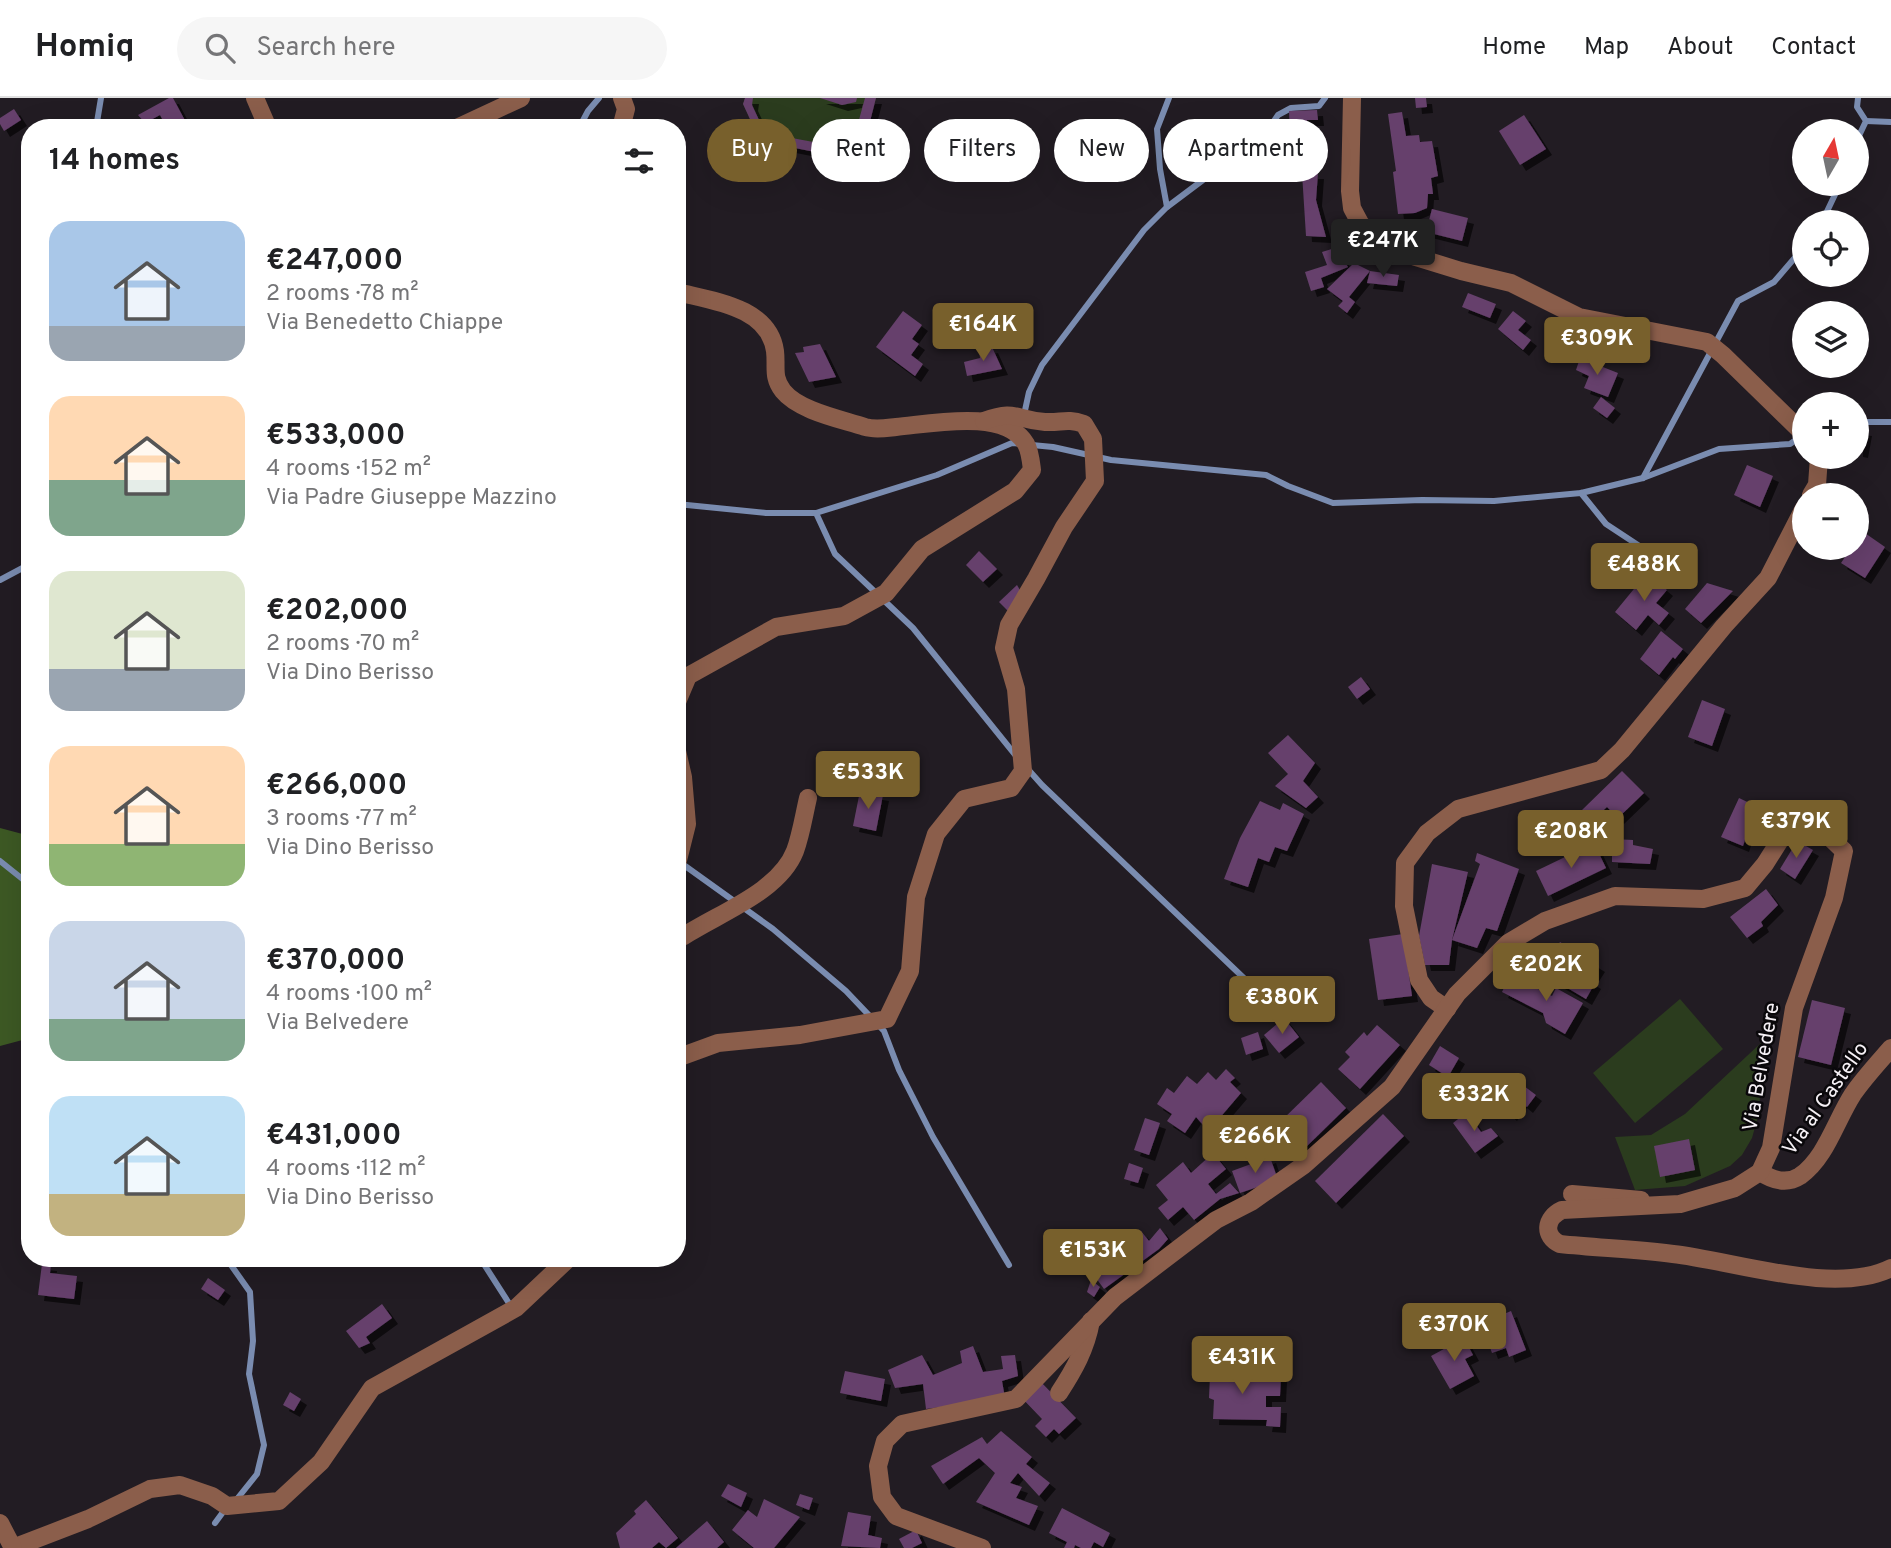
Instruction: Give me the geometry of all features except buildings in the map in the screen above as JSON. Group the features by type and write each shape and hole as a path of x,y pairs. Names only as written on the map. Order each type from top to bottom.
{"street":[{"path":"255,98 264,119"},
{"path":"476,119 521,98"},
{"path":"622,98 626,109 623,119"},
{"path":"1352,98 1350,191 1356,216 1371,236 1409,255 1511,283 1579,317 1707,342 1792,422"},
{"path":"686,294 718,302 751,315 767,328 775,351 774,375 785,393 811,410 871,429 984,421 1003,414 1045,422 1069,419 1084,424 1093,439 1095,481 1063,527 1037,579 1009,625 1004,648 1016,689 1023,771 1012,788 964,799 936,834 916,897 909,971 887,1019 800,1035 718,1043 686,1055"},
{"path":"686,681 688,676 776,626 844,616 887,593 922,549 1015,491 1032,470 1027,445 1011,428 984,421"},
{"path":"982,1548 896,1516 882,1497 878,1466 885,1441 902,1424 1016,1399 1115,1297 1216,1220 1251,1202 1304,1165 1392,1087 1447,1009 1431,998 1419,980 1404,905 1405,863 1412,853 1427,833 1458,809 1601,770 1622,750 1724,626 1768,578 1792,531"},
{"path":"686,935 755,895 782,870 795,852 808,798"},
{"name":"Via Belvedere","path":"1447,1009 1457,994 1508,943 1545,921 1615,896 1703,899 1745,888 1765,864 1789,826 1814,822 1844,851 1834,898 1794,1009 1771,1148 1760,1172"},
{"name":"Via al Castello","path":"1760,1172 1773,1181 1799,1177 1816,1160 1853,1095 1891,1048"},
{"path":"1760,1172 1735,1188 1679,1203 1562,1210 1552,1216 1548,1233 1560,1244 1675,1254 1823,1279 1874,1276 1891,1268"},
{"path":"1572,1194 1679,1203"},
{"path":"0,1523 13,1548 88,1519 150,1489 180,1485 212,1496 227,1506 279,1501 321,1462 372,1388 516,1308 559,1267"},
{"path":"1059,1393 1087,1344 1091,1321"}],"green space":[{"path":"745,98 876,98 871,119 811,119 811,151 797,148 797,119 750,119 743,104"},
{"path":"0,828 21,834 21,1040 0,1046"},
{"path":"1680,999 1723,1049 1635,1123 1593,1073"},
{"path":"1763,1041 1759,1113 1752,1138 1742,1155 1730,1166 1685,1186 1635,1190 1615,1137 1651,1135 1685,1114"}],"waterway":[{"path":"98,119 101,98"},
{"path":"584,119 599,98"},
{"path":"1167,207 1160,169 1157,129 1169,98"},
{"path":"1024,415 1029,392 1042,365 1144,230 1167,207 1203,180 1252,153 1278,115 1291,108 1319,106 1325,98"},
{"path":"1858,98 1857,107 1865,119"},
{"path":"1869,121 1891,122"},
{"path":"1828,210 1834,196"},
{"path":"1643,478 1738,301 1774,282 1792,261"},
{"path":"1869,422 1891,422"},
{"path":"686,505 766,513 816,513 937,475 1012,443 1053,447 1111,460 1266,475 1333,503 1494,501 1581,493 1643,478 1719,449 1792,443"},
{"path":"1581,493 1606,524 1694,582"},
{"path":"816,513 835,554 913,628 1017,757"},
{"path":"0,580 21,569"},
{"path":"1026,767 1249,983"},
{"path":"0,861 21,878"},
{"path":"686,867 773,929 846,991 884,1031 899,1070 933,1137 1009,1265"},
{"path":"232,1267 250,1292 253,1341 249,1374 264,1445 257,1474 237,1499"},
{"path":"486,1267 512,1308"},
{"path":"215,1523 226,1508"}]}
